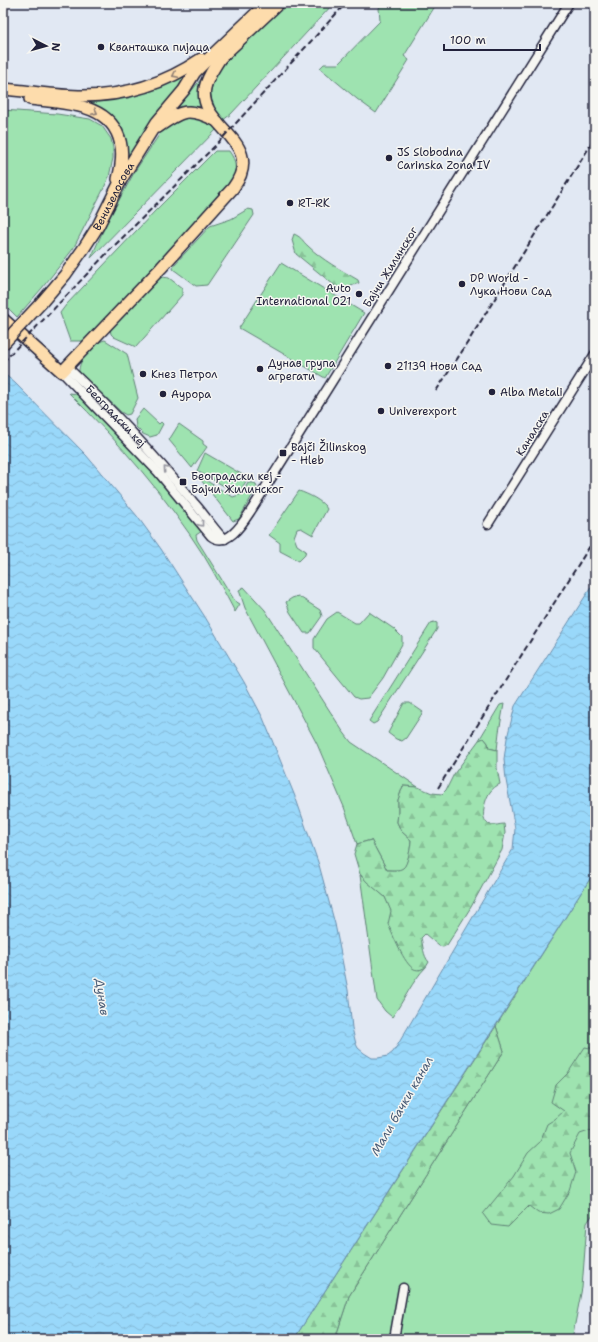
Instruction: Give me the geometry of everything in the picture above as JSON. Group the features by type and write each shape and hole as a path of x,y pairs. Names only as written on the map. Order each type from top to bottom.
{"main road":[{"name":"Венизелосова","path":"3,344 65,275 81,252 98,226 125,174 163,114 267,3"},
{"name":"Венизелосова","path":"220,52 279,3"},
{"path":"3,89 83,96 128,91 152,85 172,77 220,52"},
{"path":"64,370 161,268 237,184 242,167 239,149 233,139 216,120 204,101 204,89 220,52"},
{"path":"3,96 79,106 98,112 113,125 119,137 122,149 121,164 113,197"},
{"path":"150,133 176,115 188,111 202,113 216,120"},
{"name":"Београдски кеј","path":"3,311 64,370"},
{"name":"Београдски кеј","path":"3,319 64,370"}],"street":[{"name":"Бајчи Жилинског","path":"214,534 215,539 220,540 230,536 241,525 252,509 570,3"},
{"name":"Каналска","path":"488,524 595,354"},
{"name":"Београдски кеј","path":"64,370 214,534"},
{"path":"394,1339 403,1288"}],"green space":[{"path":"286,3 334,3 231,114 222,121 206,98 208,83 222,62"},
{"path":"382,3 437,3 404,56 409,60 376,113 320,68 324,64 338,64 380,21 379,8"},
{"path":"195,68 126,165 103,110 88,103 67,99 111,97"},
{"path":"202,78 200,88 203,109 175,111"},
{"path":"3,110 57,114 90,119 102,126 111,139 113,148 113,158 109,177 73,249 17,317 3,303"},
{"path":"190,113 219,127 91,258 106,224 135,171 165,126"},
{"path":"215,151 229,151 232,155 235,165 234,181 84,341 70,341 60,313 66,305 155,211"},
{"path":"248,209 253,210 254,215 207,285 196,286 173,269 174,265 210,226 231,219"},
{"path":"294,234 301,238 319,256 358,280 359,283 340,290 296,254 292,240"},
{"path":"281,263 364,313 325,378 239,328"},
{"path":"162,277 169,278 182,288 182,295 136,347 114,337 111,334 110,329 157,279"},
{"path":"105,340 127,354 138,398 130,414 126,415 121,412 79,372 81,362 88,352 96,344"},
{"path":"69,393 77,394 82,397 159,478 202,531 196,535 197,540 235,601 240,604 235,612 204,556 174,512 124,450"},
{"path":"143,409 159,424 161,422 163,424 157,435 150,437 143,434 136,427 135,419"},
{"path":"179,424 203,441 203,444 207,447 192,468 169,440"},
{"path":"205,453 248,478 240,491 235,492 197,471"},
{"path":"197,475 233,497 242,494 248,483 255,483 257,487 239,519 233,521"},
{"path":"299,491 319,501 327,509 313,535 301,528 297,529 294,537 297,545 306,551 304,556 299,561 280,551 280,543 269,535"},
{"path":"244,587 265,610 351,742 418,787 403,786 398,800 397,822 401,831 411,840 408,859 404,868 387,870 371,840 357,844 344,807 317,744 245,608 239,590"},
{"path":"298,596 320,610 322,616 310,633 304,633 290,612 286,602"},
{"path":"337,612 355,623 359,623 369,612 394,629 402,637 402,644 383,678 368,698 359,699 354,697 314,648 314,639 327,619"},
{"path":"431,623 437,623 437,629 377,722 373,724 369,721"},
{"path":"404,703 410,703 423,712 406,738 402,741 396,739 388,733"},
{"path":"504,704 497,750 489,748 488,743 484,738 479,740 500,705"},
{"path":"484,738 488,743 489,748 497,750 497,768 500,784 493,788 488,795 484,815 487,823 491,825 504,824 505,833 502,850 471,907 447,945 443,947 439,946 425,934 421,938 424,954 429,962 426,967 416,970 406,961 388,924 391,911 385,897 360,874 354,854 357,844 371,840 387,870 397,870 403,868 408,859 411,840 401,831 397,822 398,800 403,786 418,787 432,793 442,794 446,790 454,774 479,740"},
{"path":"595,871 595,1211 587,1223 582,1288 572,1339 335,1339 349,1296 504,1051 496,1026"},
{"path":"360,875 385,897 419,970 426,967 416,978 392,1017 385,1011 377,1000"},
{"path":"496,1026 504,1051 349,1296 335,1339 294,1339"},
{"path":"585,1047 595,1049 595,1129 580,1134 570,1153 576,1172 570,1191 559,1209 549,1214 538,1213 529,1206 508,1227 491,1225 483,1214 514,1176 528,1153 540,1142 547,1124 564,1111 551,1102 556,1085 568,1073"}],"water":[{"path":"3,373 15,383 86,455 137,516 161,549 205,617 244,682 263,718 296,799 319,865 335,924 348,990 352,1028 356,1044 358,1048 372,1058 388,1056 393,1052 513,849 515,829 506,780 504,759 507,738 515,706 595,581 595,871 294,1339 3,1339"}],"railway":[{"path":"3,362 110,250 216,145 346,3"},
{"path":"436,391 595,138"},
{"path":"438,788 595,538"}],"place":[{"name":"Кванташка пијаца","path":"101,47"},
{"name":"JS Slobodna Carinska Zona IV","path":"389,158"},
{"name":"RT-RK","path":"290,203"},
{"name":"DP World - Лука Нови Сад","path":"462,284"},
{"name":"Auto International 021","path":"359,294"},
{"name":"21139 Нови Сад","path":"388,366"},
{"name":"Дунав група агрегати","path":"260,369"},
{"name":"Кнез Петрол","path":"143,374"},
{"name":"Alba Metali","path":"492,392"},
{"name":"Аурора","path":"163,394"},
{"name":"Univerexport","path":"381,411"},
{"name":"Bajči Žilinskog - Hleb","path":"283,453"},
{"name":"Београдски кеј - Бајчи Жилинског","path":"183,482"}],"water label":[{"name":"Дунав","path":"102,997"},
{"name":"Мали бачки канал","path":"402,1106"}]}
